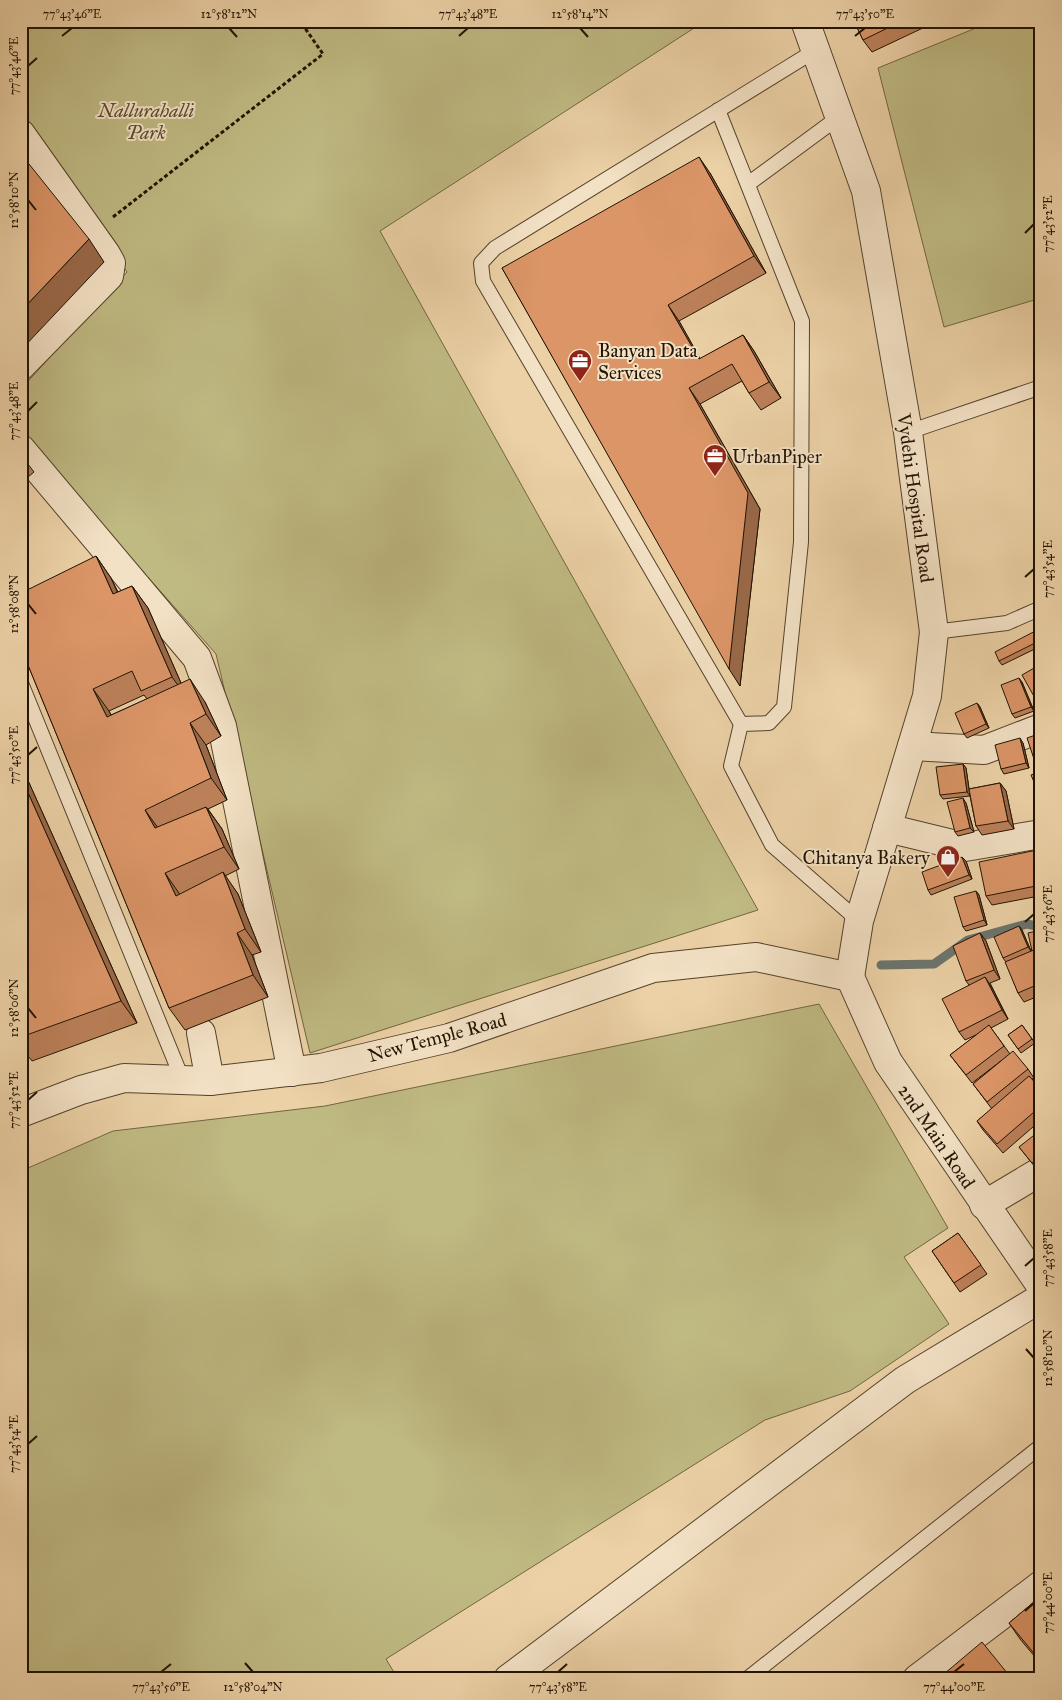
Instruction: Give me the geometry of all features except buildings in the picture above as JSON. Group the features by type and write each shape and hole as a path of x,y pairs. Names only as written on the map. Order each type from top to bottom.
{"street":[{"name":"Vydehi Hospital Road","path":"805,21 866,191 908,432 934,632 927,696 860,921 850,977"},
{"path":"21,366 109,276 111,263 27,123"},
{"path":"21,449 196,658 222,726 292,1072"},
{"path":"912,746 984,750 1041,728"},
{"path":"887,828 965,847 1041,834"},
{"name":"New Temple Road","path":"21,1113 81,1090 124,1078 210,1081 321,1068 449,1038 653,968 756,957 850,977"},
{"name":"2nd Main Road","path":"850,977 888,1062 1041,1286"},
{"path":"201,1033 210,1081"},
{"path":"984,1205 1041,1171"},
{"path":"508,1679 905,1380 1041,1298"},
{"path":"916,1679 1041,1585"}],"lane":[{"path":"816,50 495,248 482,263 483,281 741,724 731,766 772,845 860,921"},
{"path":"718,110 802,321 801,542 784,707 769,723 741,724"},
{"path":"748,184 840,117"},
{"path":"908,432 1041,387"},
{"path":"934,632 1007,623 1041,608"},
{"path":"21,683 183,1081"},
{"path":"746,1679 1041,1446"}],"path":[{"path":"109,220 324,54 300,21"},
{"path":"21,96 27,123"}],"green space":[{"name":"Nallurahalli Park","path":"21,21 705,21 380,231 758,910 310,1053 216,654 21,434 21,389 127,272 21,113"},
{"path":"993,21 1041,21 1041,298 944,327 878,68"},
{"path":"819,1004 948,1228 904,1257 949,1324 850,1391 765,1420 386,1659 398,1679 21,1679 21,1171 113,1131 325,1106"}],"waterway":[{"path":"881,965 934,964 968,940 1027,924 1041,927"}],"place":[{"name":"Banyan Data Services","path":"580,382"},
{"name":"UrbanPiper","path":"715,477"},
{"name":"Chitanya Bakery","path":"948,878"}]}
